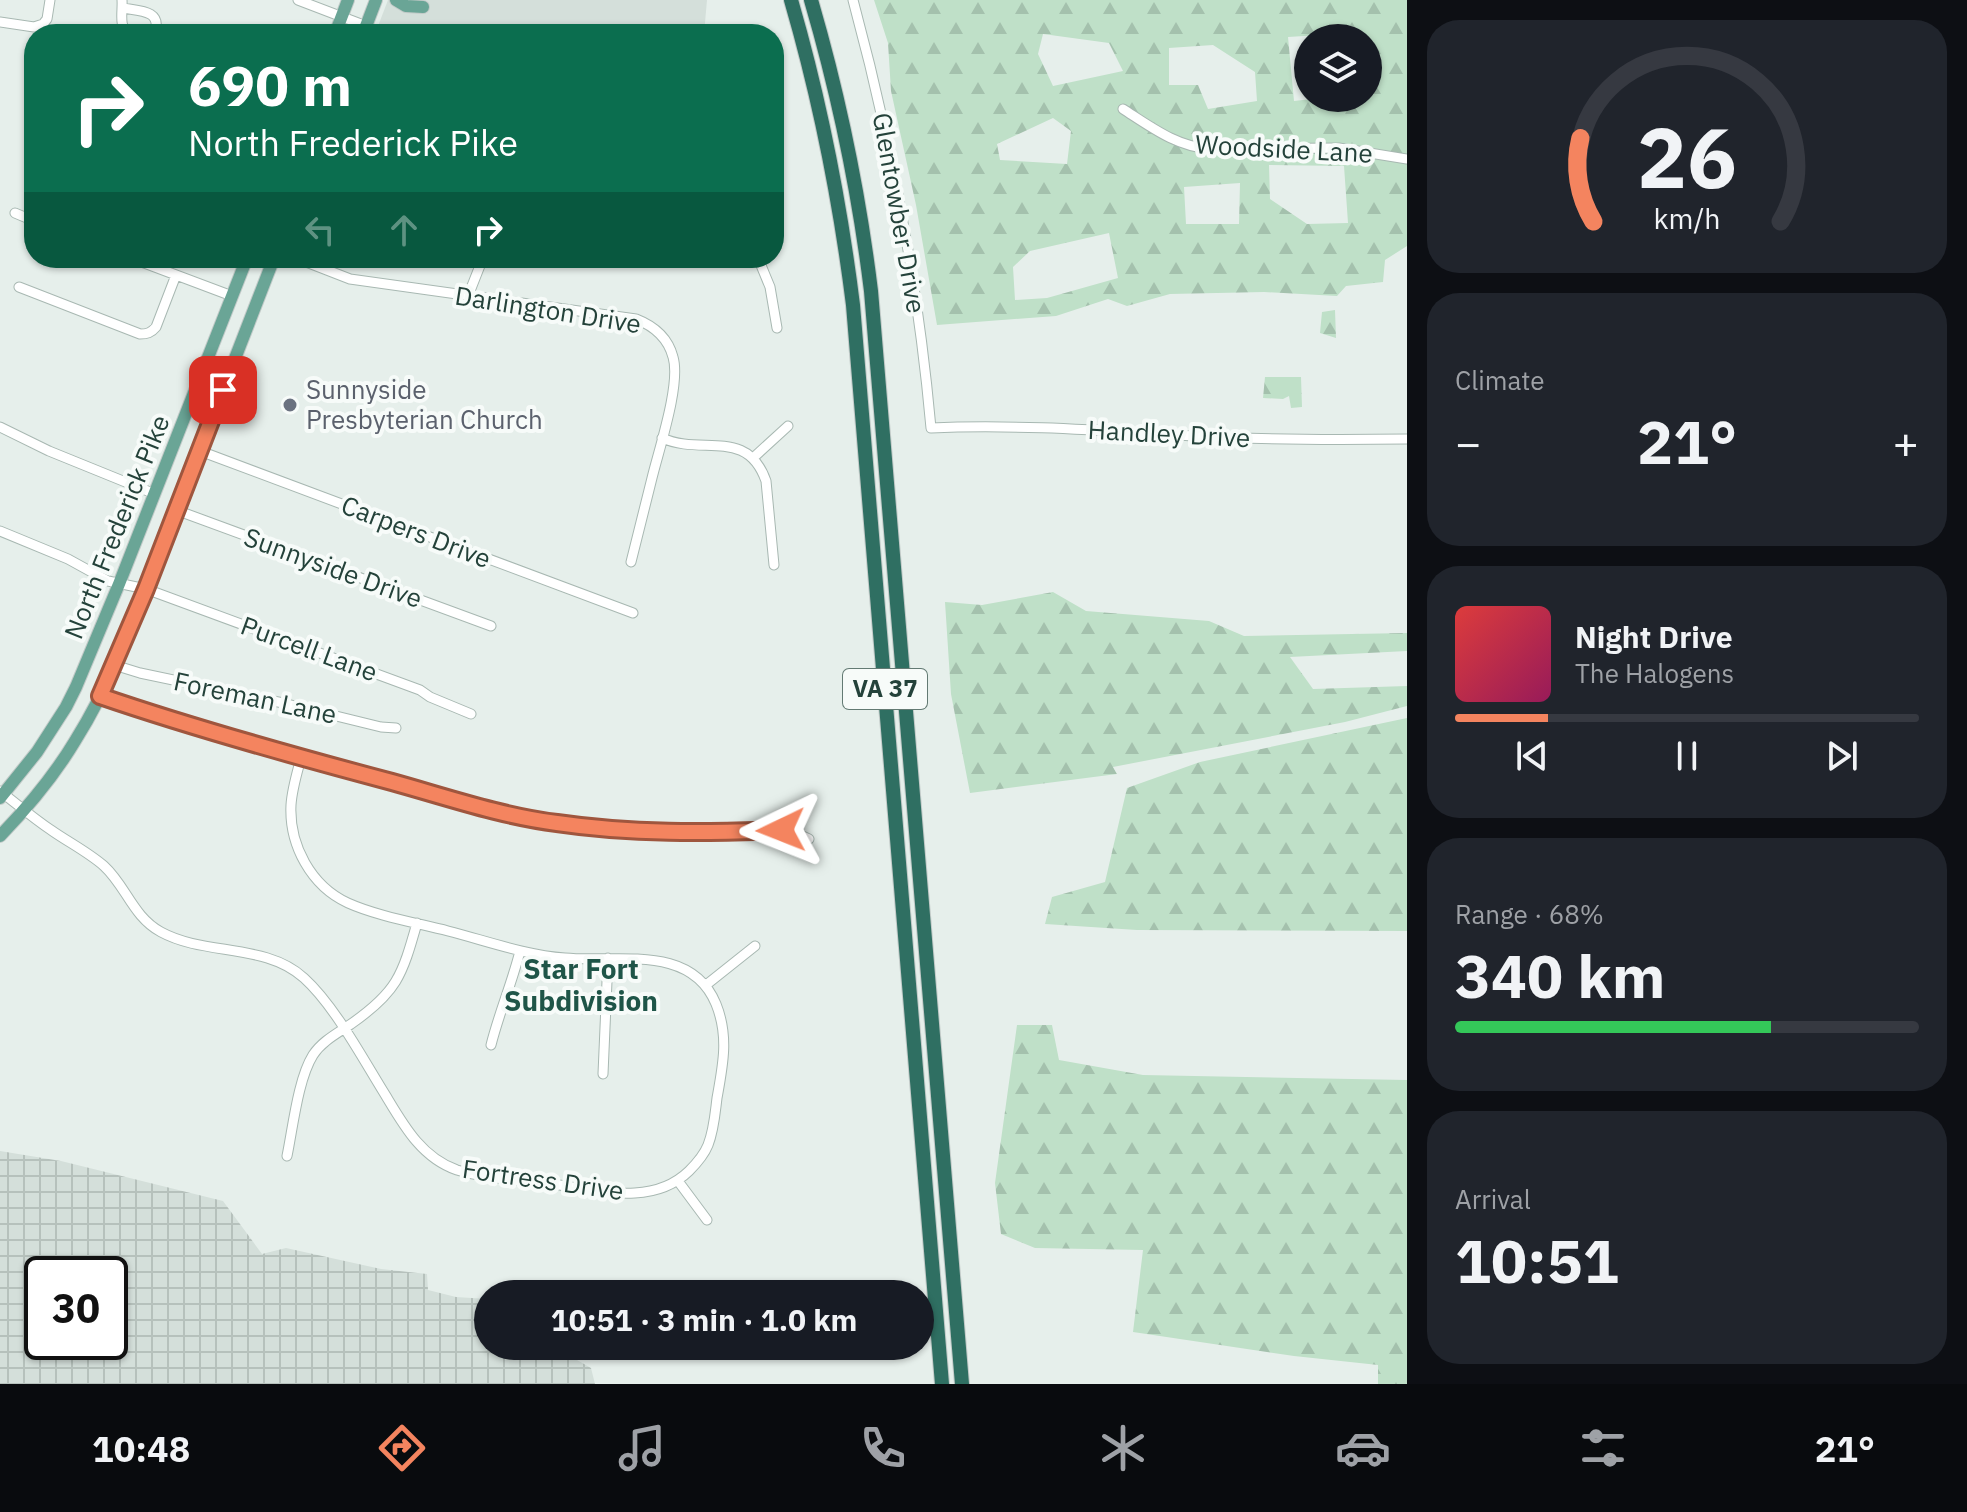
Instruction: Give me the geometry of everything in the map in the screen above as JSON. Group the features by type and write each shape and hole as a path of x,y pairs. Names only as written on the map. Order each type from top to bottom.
{"highway":[{"name":"VA 37","path":"791,0 831,162 853,305 942,1384"},
{"name":"VA 37","path":"811,0 848,150 874,315 962,1384"}],"main road":[{"path":"339,24 348,0"},
{"path":"366,24 376,0"},
{"path":"396,0 406,6 423,7"},
{"name":"North Frederick Pike","path":"1,795 37,752 66,707 119,584 243,268"},
{"name":"North Frederick Pike","path":"0,836 25,810 75,742 100,696 146,589 270,268"},
{"path":"200,380 223,390"}],"street":[{"path":"41,24 47,19 50,0"},
{"path":"298,0 342,16 355,24"},
{"name":"Glentowber Drive","path":"853,0 900,204 922,345 931,428"},
{"path":"122,24 122,4 150,14 158,24"},
{"path":"0,22 24,26"},
{"name":"Woodside Lane","path":"1123,109 1168,137 1204,148 1329,147 1407,159"},
{"path":"15,213 24,217"},
{"path":"157,268 232,296"},
{"name":"Darlington Drive","path":"322,268 350,279 636,319 655,328 670,348 675,367 674,384 631,562"},
{"path":"468,296 479,268"},
{"path":"762,268 770,287 777,328"},
{"path":"19,287 145,334 156,327 176,275"},
{"path":"753,458 788,426"},
{"path":"0,427 49,451 155,494"},
{"name":"Handley Drive","path":"931,428 1015,427 1317,440 1407,439"},
{"path":"662,438 678,443 734,447 753,458 766,481 774,565"},
{"name":"Carpers Drive","path":"200,451 633,613"},
{"name":"Sunnyside Drive","path":"176,510 491,626"},
{"name":"Purcell Lane","path":"0,531 68,559 108,581 146,589 420,690 471,714"},
{"name":"Foreman Lane","path":"114,665 396,728"},
{"path":"100,696 301,758 555,823 630,830 781,830 809,839"},
{"path":"301,758 293,791 291,820 298,849 311,872 326,889 347,903 520,951 566,958 645,959 671,964 706,985 723,1025 724,1055 709,1144 693,1167 678,1181 707,1220"},
{"name":"Fortress Drive","path":"1,795 101,864 116,880 131,905 155,929 179,940 268,958 306,979 344,1029 407,1130 422,1148 447,1166 478,1174 630,1194 659,1190 678,1181"},
{"path":"287,1156 304,1074 312,1057 319,1047 378,1005 395,985 417,923"},
{"path":"706,985 755,946"},
{"path":"491,1045 520,951"},
{"path":"603,1074 608,958"}],"shaded area":[{"path":"388,0 707,0 705,24 379,24"},
{"path":"0,1151 61,1161 223,1201 262,1254 286,1248 381,1269 427,1274 428,1290 474,1298 474,1360 577,1360 591,1368 595,1384 0,1384"}],"green space":[{"path":"874,0 1407,0 1407,246 1385,260 1383,282 1346,286 1337,296 1264,292 1170,294 1127,306 1108,299 1056,316 937,325 916,205 891,91 888,43","holes":["1043,34 1109,43 1123,71 1053,86 1038,54","1213,45 1255,72 1257,101 1208,109 1198,85 1169,85 1169,48","1053,118 1071,131 1067,164 1000,160 997,144","1269,165 1344,166 1348,223 1307,224 1270,199","1240,183 1239,224 1186,224 1184,187","1109,233 1118,278 1047,298 1015,300 1013,267 1030,251"]},
{"path":"1335,310 1336,338 1320,333 1322,312"},
{"path":"1265,377 1301,377 1302,407 1291,408 1289,396 1283,399 1263,398"},
{"path":"1053,592 1086,611 1209,621 1244,636 1407,633 1407,651 1290,657 1313,689 1407,686 1407,706 1345,722 1113,767 1117,774 970,793 951,694 945,602 982,605"},
{"path":"1407,718 1407,931 1137,930 1045,924 1052,897 1105,882 1127,788 1200,762"},
{"path":"1017,1025 1052,1025 1059,1060 1143,1075 1407,1080 1407,1384 1378,1384 1378,1365 1133,1332 1143,1250 1035,1248 1001,1234 995,1183"}],"place":[{"name":"Sunnyside Presbyterian Church","path":"290,405"}],"district":[{"name":"Star Fort Subdivision","path":"581,985"}],"route":[{"path":"223,390 146,589 100,696 301,758 543,821 630,830 781,830"}]}
